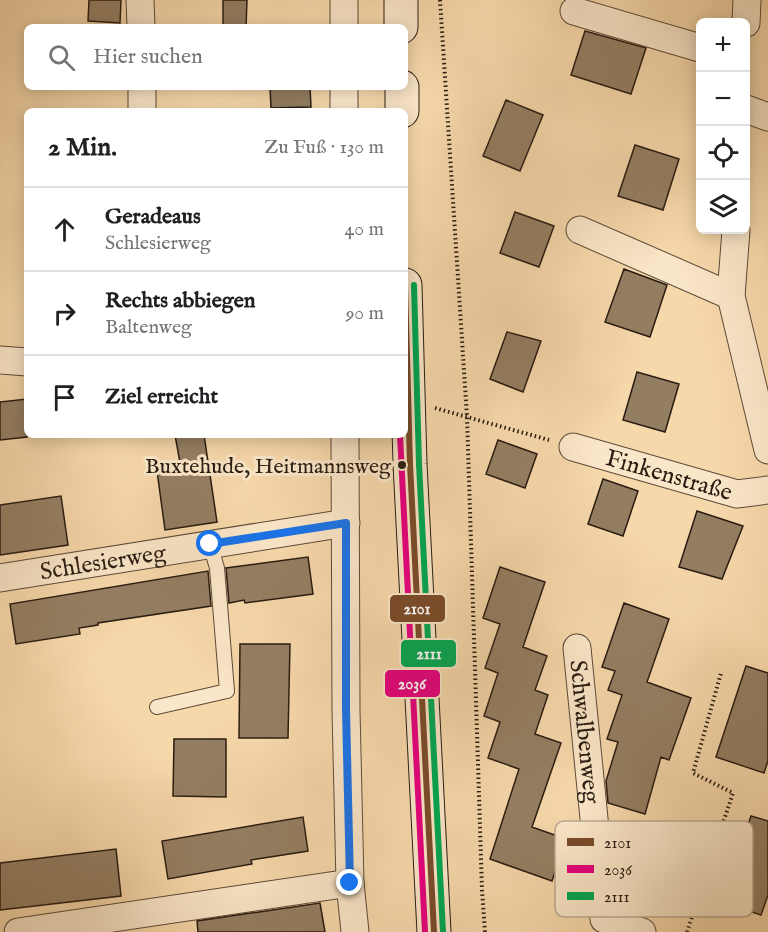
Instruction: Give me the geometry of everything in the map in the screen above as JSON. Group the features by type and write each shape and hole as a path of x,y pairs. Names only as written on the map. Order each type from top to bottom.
{"main road":[{"path":"401,0 401,24"},
{"path":"402,90 402,108"},
{"path":"408,378 434,932"}],"street":[{"path":"140,0 141,24"},
{"path":"344,0 344,24"},
{"path":"746,18 747,0"},
{"path":"574,11 696,47"},
{"path":"142,90 142,108"},
{"path":"344,90 344,108"},
{"path":"750,110 768,117"},
{"path":"580,230 731,296"},
{"path":"735,234 731,296 768,450"},
{"path":"0,360 24,362"},
{"path":"345,438 346,710 350,883 356,932"},
{"name":"Finkenstraße","path":"573,447 737,494 768,490"},
{"name":"Schlesierweg","path":"0,578 346,523"},
{"name":"Schwalbenweg","path":"577,648 594,821"},
{"path":"18,932 350,883"},
{"name":"Schwalbenweg","path":"604,917 642,932"}],"lane":[{"path":"157,707 227,691 217,568 210,544"}],"path":[{"path":"440,0 467,417 485,932"},
{"path":"409,402 573,447"},
{"path":"721,673 693,773 733,793 724,821"},
{"path":"687,932 692,917"}],"building":[{"path":"89,0 121,0 120,23 88,21"},
{"path":"223,0 247,0 246,24 223,24"},
{"path":"585,31 646,48 631,94 571,75"},
{"path":"270,90 310,90 311,107 271,108"},
{"path":"506,100 543,115 520,171 483,156"},
{"path":"635,145 679,159 663,210 618,196"},
{"path":"515,212 554,226 539,267 500,253"},
{"path":"624,269 667,285 650,337 605,322"},
{"path":"507,332 541,341 523,392 490,379"},
{"path":"637,372 679,384 665,432 623,420"},
{"path":"24,399 24,437 0,440 0,402"},
{"path":"176,438 204,438 217,522 165,530 157,471 181,468"},
{"path":"498,440 537,454 525,488 486,474"},
{"path":"603,479 638,491 623,536 588,524"},
{"path":"61,496 68,545 0,555 0,505"},
{"path":"697,511 743,526 722,579 679,567"},
{"path":"308,557 313,594 229,603 226,568"},
{"path":"500,567 545,582 523,647 547,656 535,690 548,695 535,734 561,743 532,827 555,835 555,872 552,881 490,859 519,769 488,758 500,722 484,716 498,673 485,668 500,624 483,618"},
{"path":"208,571 211,606 98,623 98,625 79,628 80,634 16,644 10,604"},
{"path":"624,603 669,619 647,682 691,698 669,760 661,757 645,814 608,803 606,781 618,742 607,739 622,695 608,690 615,671 602,667"},
{"path":"240,644 290,644 288,738 239,738"},
{"path":"746,666 768,673 768,761 764,773 716,757"},
{"path":"174,739 226,739 226,797 173,796"},
{"path":"751,816 768,821 768,895 761,915 753,912 753,821 749,821"},
{"path":"303,817 308,851 251,860 252,864 168,879 162,841"},
{"path":"116,849 121,896 0,910 0,863"},
{"path":"320,903 325,932 198,932 197,921"}],"transit line":[{"name":"2111","path":"414,285 419,464 443,932"},
{"name":"2101","path":"408,392 434,932"},
{"name":"2036","path":"400,438 425,932"}],"place":[{"name":"Buxtehude, Heitmannsweg","path":"402,465"}],"route":[{"path":"210,544 346,523 346,710 350,883"}]}
